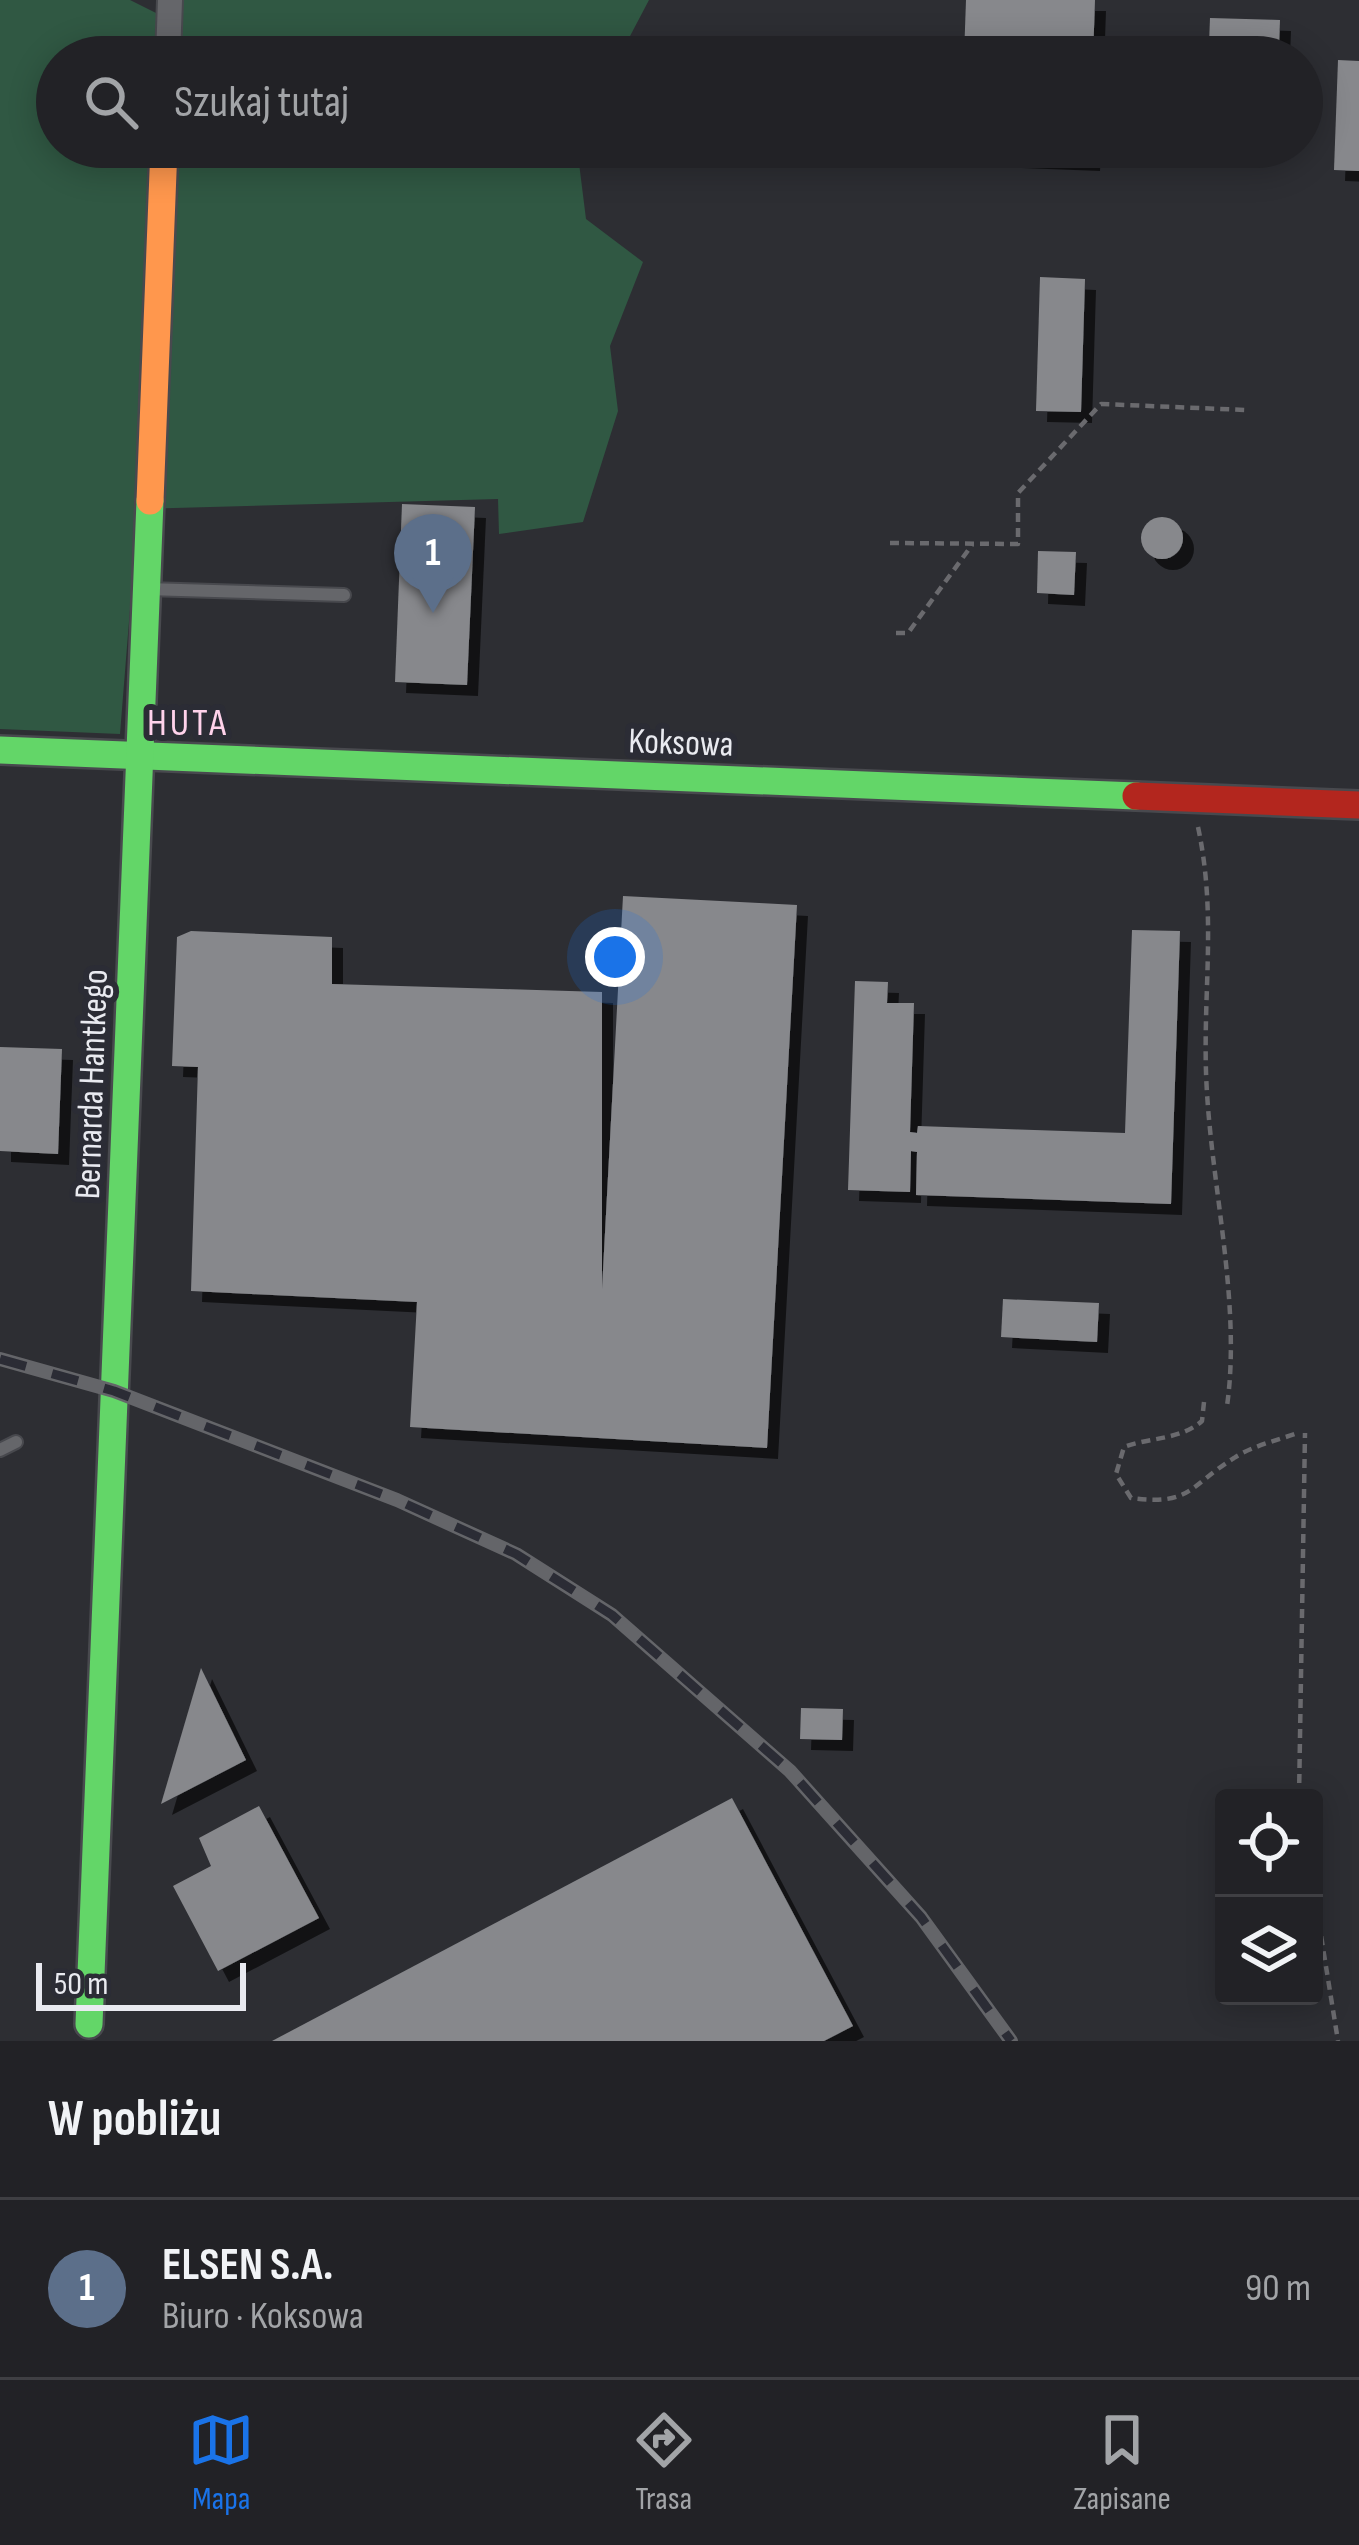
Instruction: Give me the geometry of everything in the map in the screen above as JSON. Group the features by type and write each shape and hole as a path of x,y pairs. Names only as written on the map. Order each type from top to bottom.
{"street":[{"path":"169,36 170,0"},
{"name":"Bernarda Hantkego","path":"89,2024 163,168"},
{"name":"Koksowa","path":"0,750 1359,805"}],"lane":[{"path":"146,589 344,595"},
{"path":"0,1450 16,1442"}],"path":[{"path":"890,543 1018,544 1018,494 1101,404 1245,410"},
{"path":"896,634 908,633 974,544"},
{"path":"1191,798 1210,888 1207,1090 1222,1239 1227,1406"},
{"path":"1204,1402 1202,1421 1185,1435 1156,1436 1124,1447 1116,1474 1131,1498 1167,1503 1200,1488 1234,1457 1302,1432 1299,1789"},
{"path":"1315,1897 1337,2041"}],"green space":[{"path":"0,0 130,0 182,26 183,0 649,0 630,36 36,36 36,168 580,168 586,219 643,262 610,346 618,411 583,522 499,534 498,499 138,509 120,734 0,729"}],"building":[{"path":"966,0 1095,0 1094,36 965,36"},
{"path":"1210,18 1280,20 1279,36 1209,36"},
{"path":"1338,60 1359,61 1359,171 1334,170"},
{"path":"1040,277 1085,279 1081,412 1036,411"},
{"path":"402,504 475,507 467,685 395,682"},
{"path":"1162,517 1177,523 1183,538 1177,553 1162,559 1147,553 1141,538 1147,523"},
{"path":"1038,551 1076,552 1074,595 1037,593"},
{"path":"623,896 797,905 767,1448 410,1427 417,1302 191,1291 198,1067 172,1066 177,937 191,931 332,937 332,984 602,992 602,1289"},
{"path":"1132,930 1180,931 1171,1204 916,1195 917,1152 911,1151 910,1192 848,1190 855,981 888,982 887,1003 914,1003 910,1132 917,1133 918,1126 1125,1133"},
{"path":"0,1047 62,1049 58,1154 0,1151"},
{"path":"1003,1299 1099,1303 1097,1342 1001,1337"},
{"path":"201,1668 246,1760 161,1804"},
{"path":"801,1708 843,1709 842,1740 800,1739"},
{"path":"732,1798 853,2026 824,2041 272,2041"},
{"path":"259,1806 319,1918 218,1971 173,1886 211,1866 199,1838"}],"railway":[{"path":"0,1359 114,1391 397,1500 516,1554 612,1615 790,1771 921,1917 1011,2041"}],"traffic: fast":[{"path":"89,2024 150,501"},
{"path":"0,750 1136,796"}],"traffic: slow":[{"path":"150,501 163,168"}],"traffic: jam":[{"path":"1136,796 1359,805"}],"place":[{"name":"ELSEN S.A.","path":"433,613"}],"district":[{"name":"HUTA","path":"188,721"}]}
